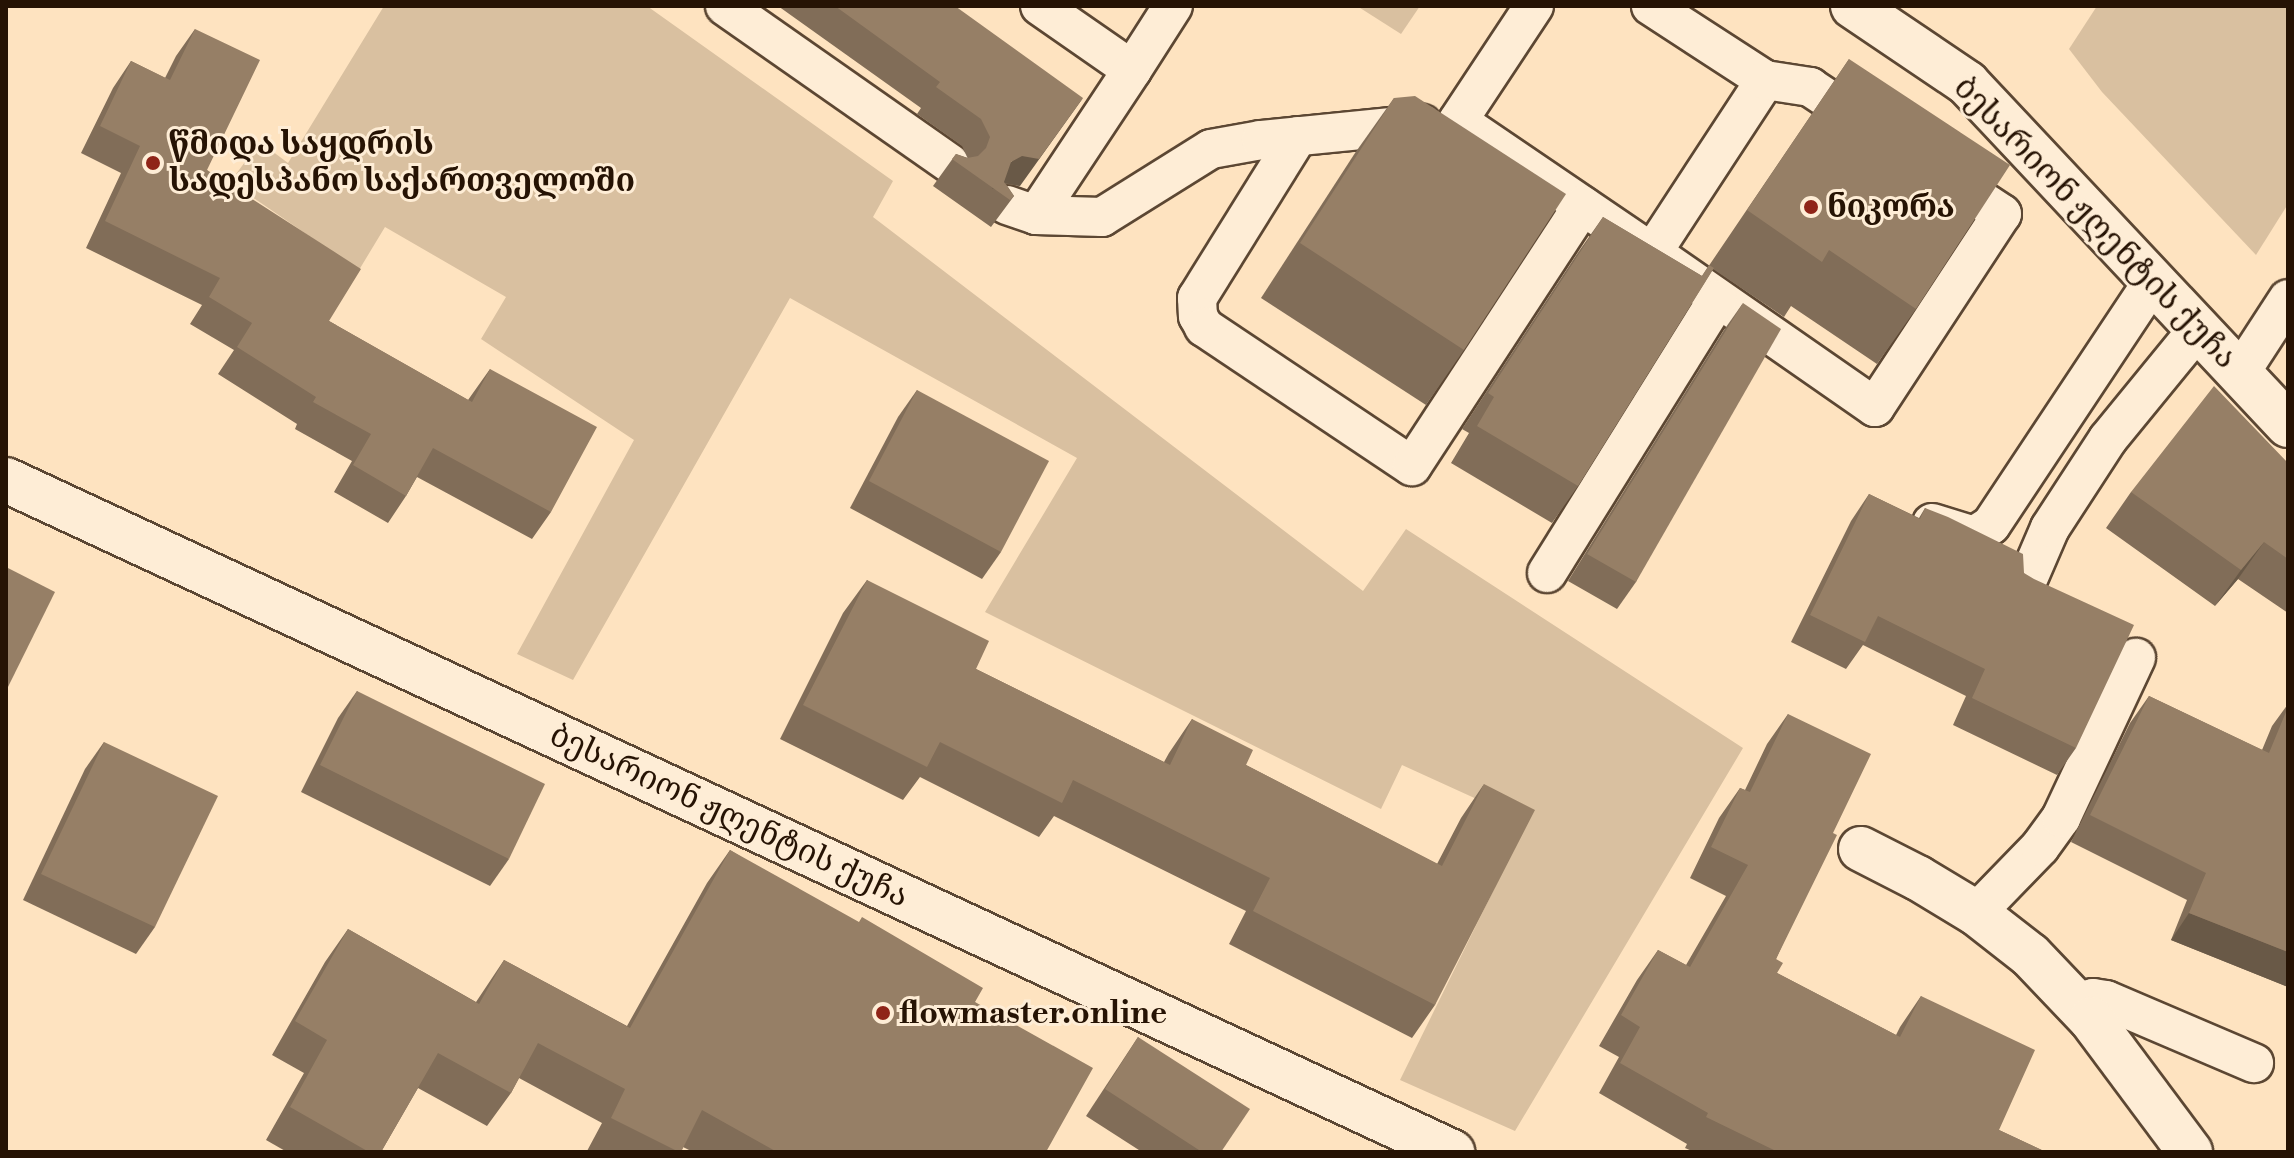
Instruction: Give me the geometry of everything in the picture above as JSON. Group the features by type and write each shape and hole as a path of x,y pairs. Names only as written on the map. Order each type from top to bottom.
{"main road":[{"name":"ბესარიონ ჟღენტის ქუჩა","path":"1853,6 1967,83 2288,425"},
{"name":"ბესარიონ ჟღენტის ქუჩა","path":"8,479 1452,1152"},
{"path":"1861,849 1976,913 2030,955 2076,1003 2190,1152"}],"lane":[{"path":"725,6 949,163"},
{"path":"1040,6 1132,70"},
{"path":"1173,6 1132,70 1022,210 1102,217 1211,149 1298,136 1458,121 1875,407 2002,214 1810,87 1765,80 1651,6"},
{"path":"1458,121 1534,6"},
{"path":"1652,253 1765,80"},
{"path":"1298,136 1197,298 1198,316 1204,327 1412,466 1582,206"},
{"path":"1905,513 1974,536 1991,525 2153,281"},
{"path":"2240,373 2288,299"},
{"path":"1547,573 1717,300"},
{"path":"2025,586 2050,528 2108,439 2198,329"},
{"path":"1976,913 2040,847 2061,818 2136,658"},
{"path":"2076,1003 2093,998 2106,1000 2254,1063"}],"shaded area":[{"path":"384,6 647,6 893,181 873,217 1363,591 1406,529 1743,748 1515,1131 1400,1080 1527,822 1402,765 1381,809 985,612 1077,458 790,298 573,680 517,654 634,440 481,339 506,297 385,227 359,270 230,182 260,142 288,163"},
{"path":"1357,6 1420,6 1401,34"},
{"path":"2097,6 2288,6 2288,204 2256,255 2102,92 2069,49"}],"building":[{"path":"835,6 955,6 1083,98 1039,159 1022,156 1011,162 1004,182 1014,196 1010,200 952,159 956,154 967,158 978,156 986,148 990,137 981,119 936,87 940,82"},
{"path":"195,29 260,60 207,170 361,269 329,321 472,402 490,369 597,427 551,512 433,448 406,496 353,465 371,434 313,402 316,397 237,347 252,323 209,297 220,278 105,221 140,146 100,126 131,61 170,80"},
{"path":"1849,59 2010,165 1916,309 1829,250 1822,262 1747,210"},
{"path":"1415,96 1566,194 1464,350 1300,243 1394,98"},
{"path":"1603,217 1702,276 1709,265 1714,268 1578,486 1477,426 1494,397 1488,393"},
{"path":"1743,303 1781,329 1636,582 1587,554"},
{"path":"2214,386 2288,463 2288,559 2264,542 2241,570 2131,492"},
{"path":"917,390 1049,461 1001,552 869,481"},
{"path":"1869,494 1920,519 1925,508 2023,554 2024,573 2134,625 2076,748 1972,698 1985,669 1878,616 1865,642 1810,615"},
{"path":"6,567 55,592 6,691"},
{"path":"867,580 989,641 976,669 1170,765 1192,719 1253,750 1246,765 1442,866 1484,784 1535,810 1435,1005 1253,911 1270,878 1073,780 1062,803 940,742 927,767 803,705"},
{"path":"357,691 545,784 509,859 320,765"},
{"path":"2149,696 2269,753 2288,707 2288,952 2189,913 2206,873 2090,815"},
{"path":"1788,714 1871,754 1833,833 1837,835 1776,959 1783,963 1777,973 1900,1037 1921,996 2035,1050 1999,1130 2046,1152 1778,1152 1706,1117 1708,1113 1620,1063 1640,1027 1621,1015 1658,950 1690,967 1748,865 1711,847 1740,788 1750,792"},
{"path":"104,742 218,796 155,927 41,874"},
{"path":"730,850 859,922 862,917 983,988 975,1002 1093,1068 1046,1152 777,1152 702,1110 679,1152 611,1118 625,1089 538,1043 511,1093 438,1053 381,1152 369,1152 290,1107 327,1040 295,1021 348,929 479,1004 504,960 630,1028"},
{"path":"1138,1037 1250,1109 1221,1152 1202,1152 1105,1089"}],"place":[{"name":"წმიდა საყდრის სადესპანო საქართველოში","path":"153,163"},
{"name":"ნიკორა","path":"1811,207"},
{"name":"flowmaster.online","path":"883,1013"}]}
